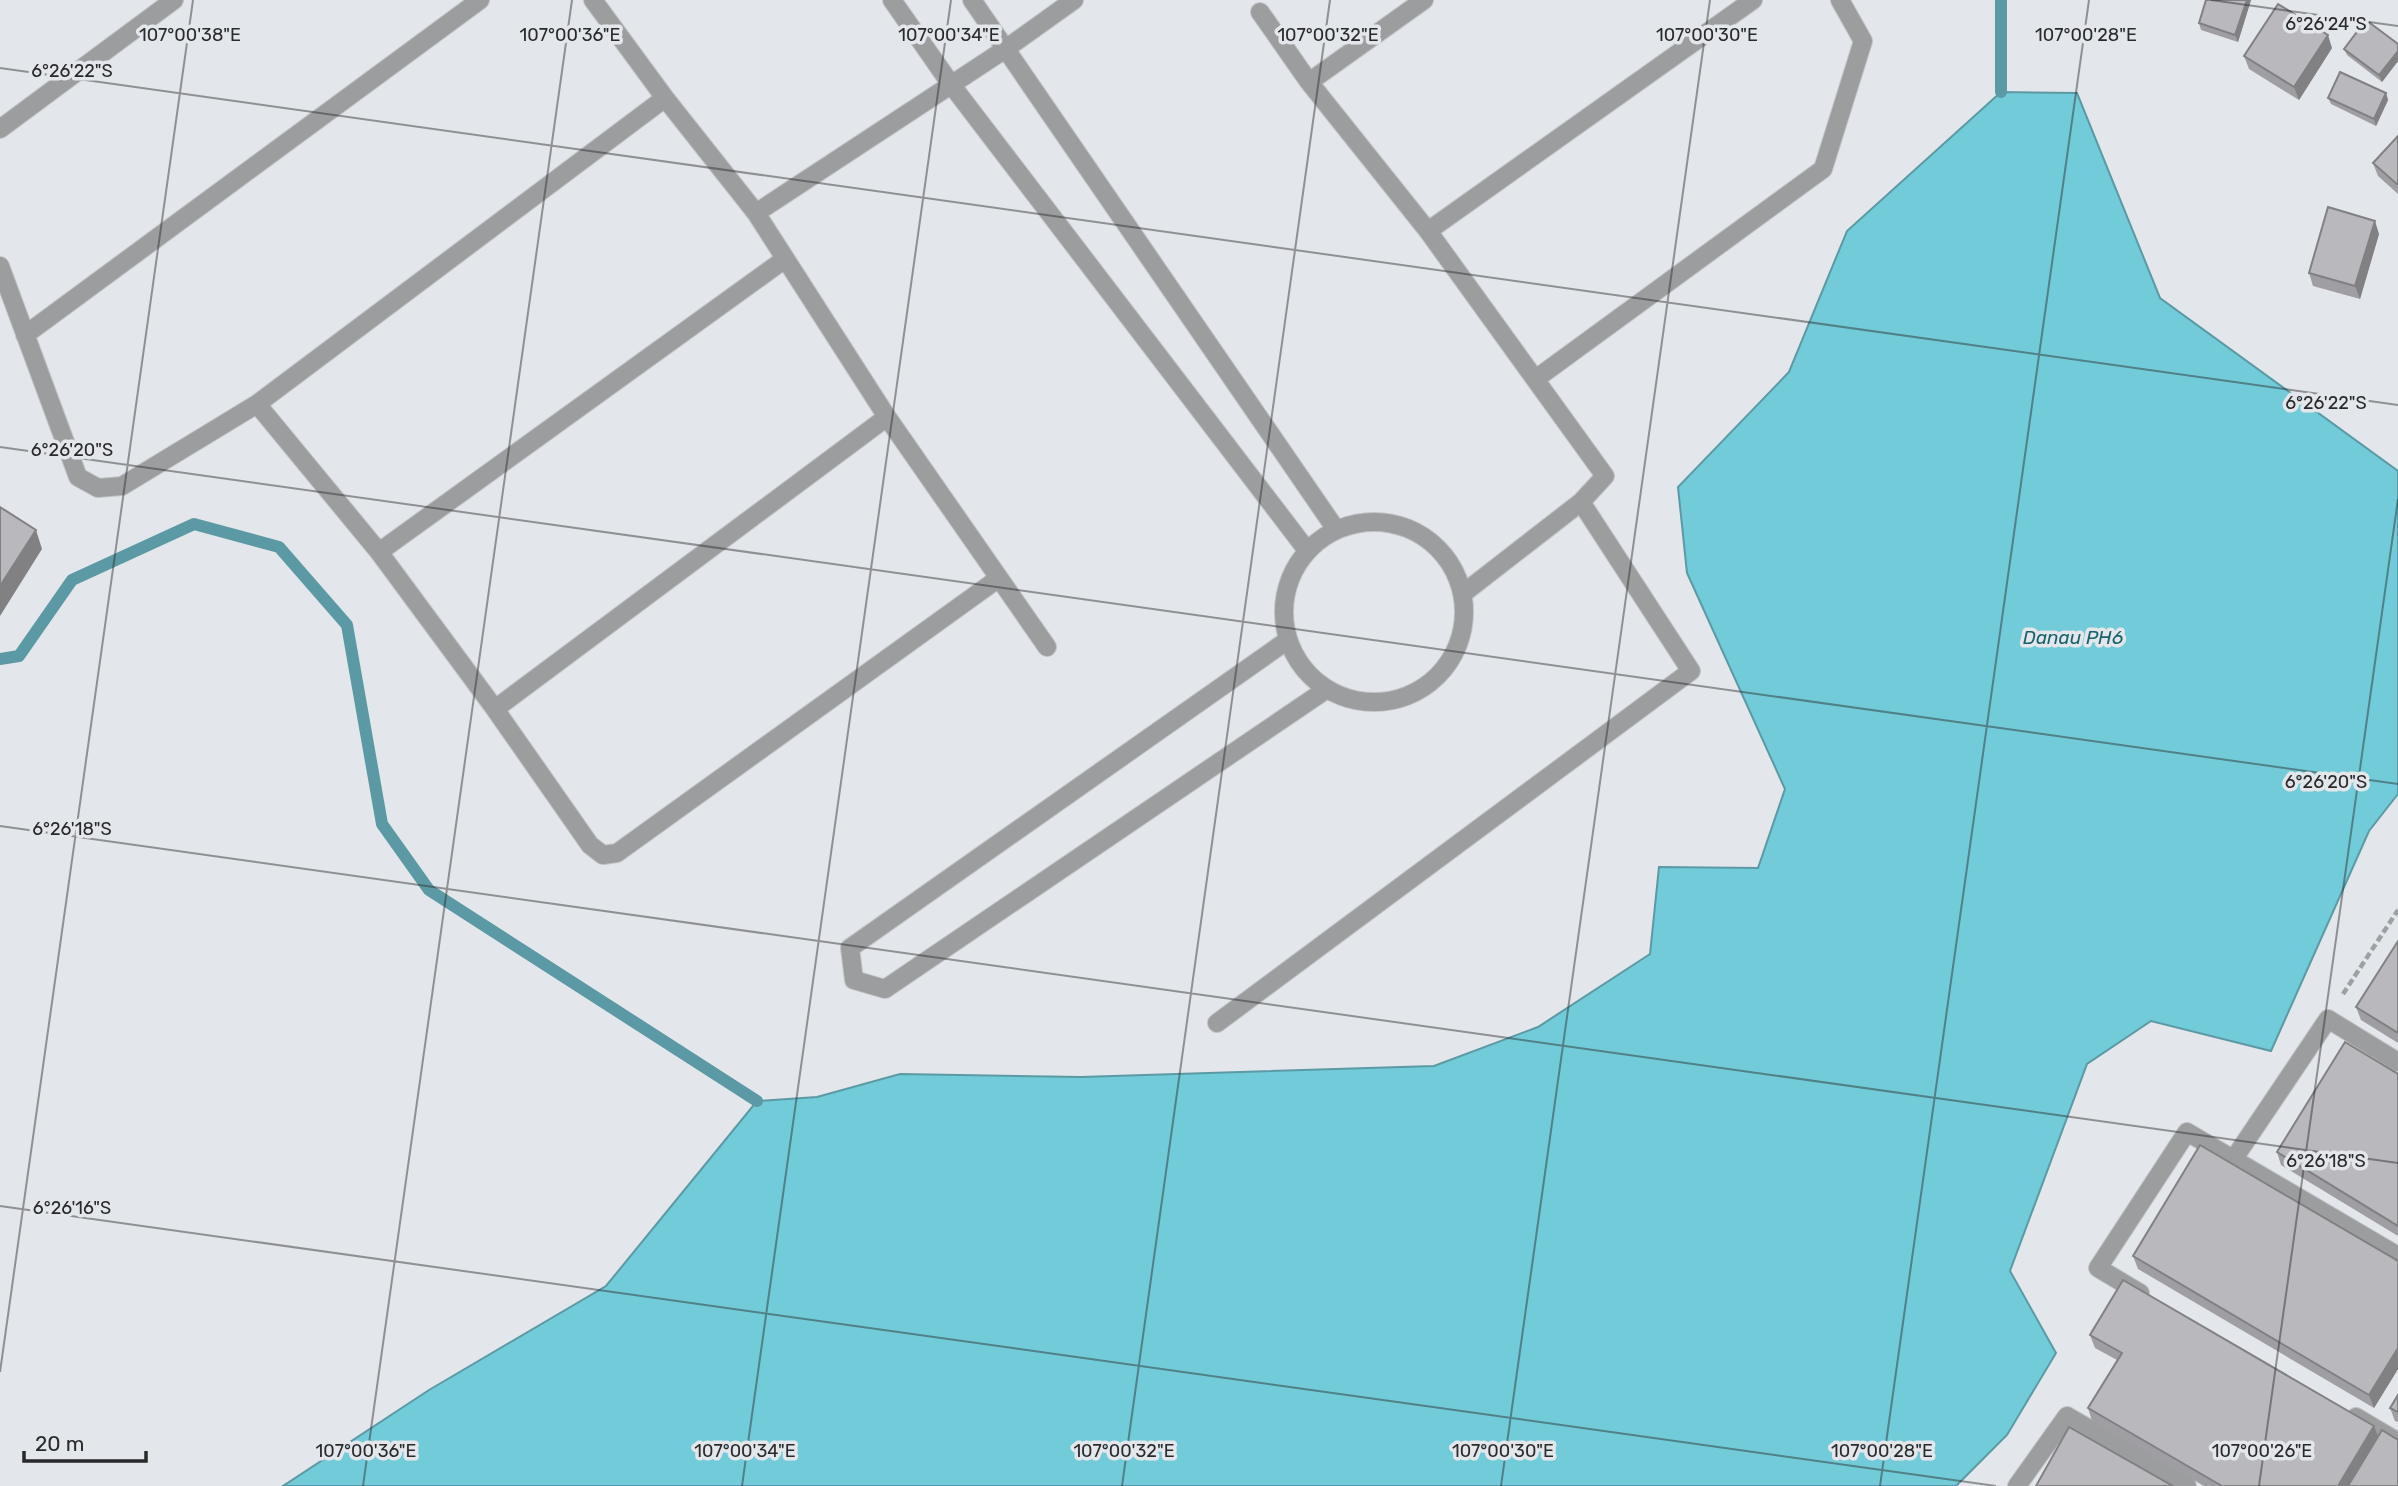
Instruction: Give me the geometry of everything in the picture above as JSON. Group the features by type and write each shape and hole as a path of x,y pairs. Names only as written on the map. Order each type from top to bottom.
{"street":[{"path":"0,129 174,0"},
{"path":"25,335 480,0"},
{"path":"593,0 665,98 756,213 887,417 1047,647"},
{"path":"892,0 950,83 1307,549"},
{"path":"972,0 1335,528"},
{"path":"756,213 1007,48 1074,0"},
{"path":"1309,82 1424,0"},
{"path":"1428,231 1753,0"},
{"path":"1537,378 1823,169 1863,41 1840,0"},
{"path":"1260,12 1309,82 1428,231 1537,378 1605,476 1581,502 1465,592"},
{"path":"0,266 78,477 98,488 121,486 257,404 665,98"},
{"path":"379,552 785,259"},
{"path":"257,404 379,552 495,709 590,845 603,855 617,853 999,578"},
{"path":"495,709 887,417"},
{"path":"1217,1023 1691,671 1581,502"},
{"path":"1389,521 1437,545 1465,592 1461,646 1428,688 1377,706 1324,691 1285,642 1283,592 1307,549 1335,528 1389,521"},
{"path":"1285,642 850,948 854,980 885,989 1324,691"},
{"path":"2233,1160 2328,1019 2398,1062"},
{"path":"2158,1303 2098,1268 2187,1132 2398,1256"},
{"path":"2338,1407 2398,1442"},
{"path":"2017,1486 2067,1416 2187,1486"}],"path":[{"path":"2328,1019 2398,910"}],"water":[{"name":"Danau PH6","path":"2001,92 2077,93 2160,298 2398,471 2398,794 2369,831 2271,1051 2151,1021 2087,1064 2010,1271 2056,1353 2007,1435 1956,1486 283,1486 429,1390 606,1286 757,1101 817,1097 900,1074 1081,1077 1434,1066 1538,1027 1650,954 1659,867 1758,868 1785,789 1687,573 1678,487 1789,372 1847,231"}],"building":[{"path":"2206,0 2247,0 2235,35 2199,23"},
{"path":"2278,4 2328,35 2294,87 2244,56"},
{"path":"2366,20 2398,44 2398,51 2379,75 2344,49"},
{"path":"2340,72 2386,93 2374,119 2328,98"},
{"path":"2398,136 2398,185 2373,163"},
{"path":"2328,207 2375,221 2355,286 2309,273"},
{"path":"0,507 36,530 0,586"},
{"path":"2398,941 2398,1033 2356,1007"},
{"path":"2345,1042 2398,1074 2398,1226 2277,1152"},
{"path":"2200,1145 2398,1261 2398,1348 2369,1395 2133,1256"},
{"path":"2123,1280 2374,1426 2338,1486 2222,1486 2088,1408 2122,1353 2090,1335"},
{"path":"2398,1395 2398,1412 2390,1408"},
{"path":"2069,1427 2173,1486 2036,1486"},
{"path":"2382,1430 2398,1440 2398,1486 2348,1486"}],"waterway":[{"path":"2001,0 2001,92"},
{"path":"0,659 19,656 72,580 194,524 279,547 347,625 382,824 429,890 757,1101"}]}
